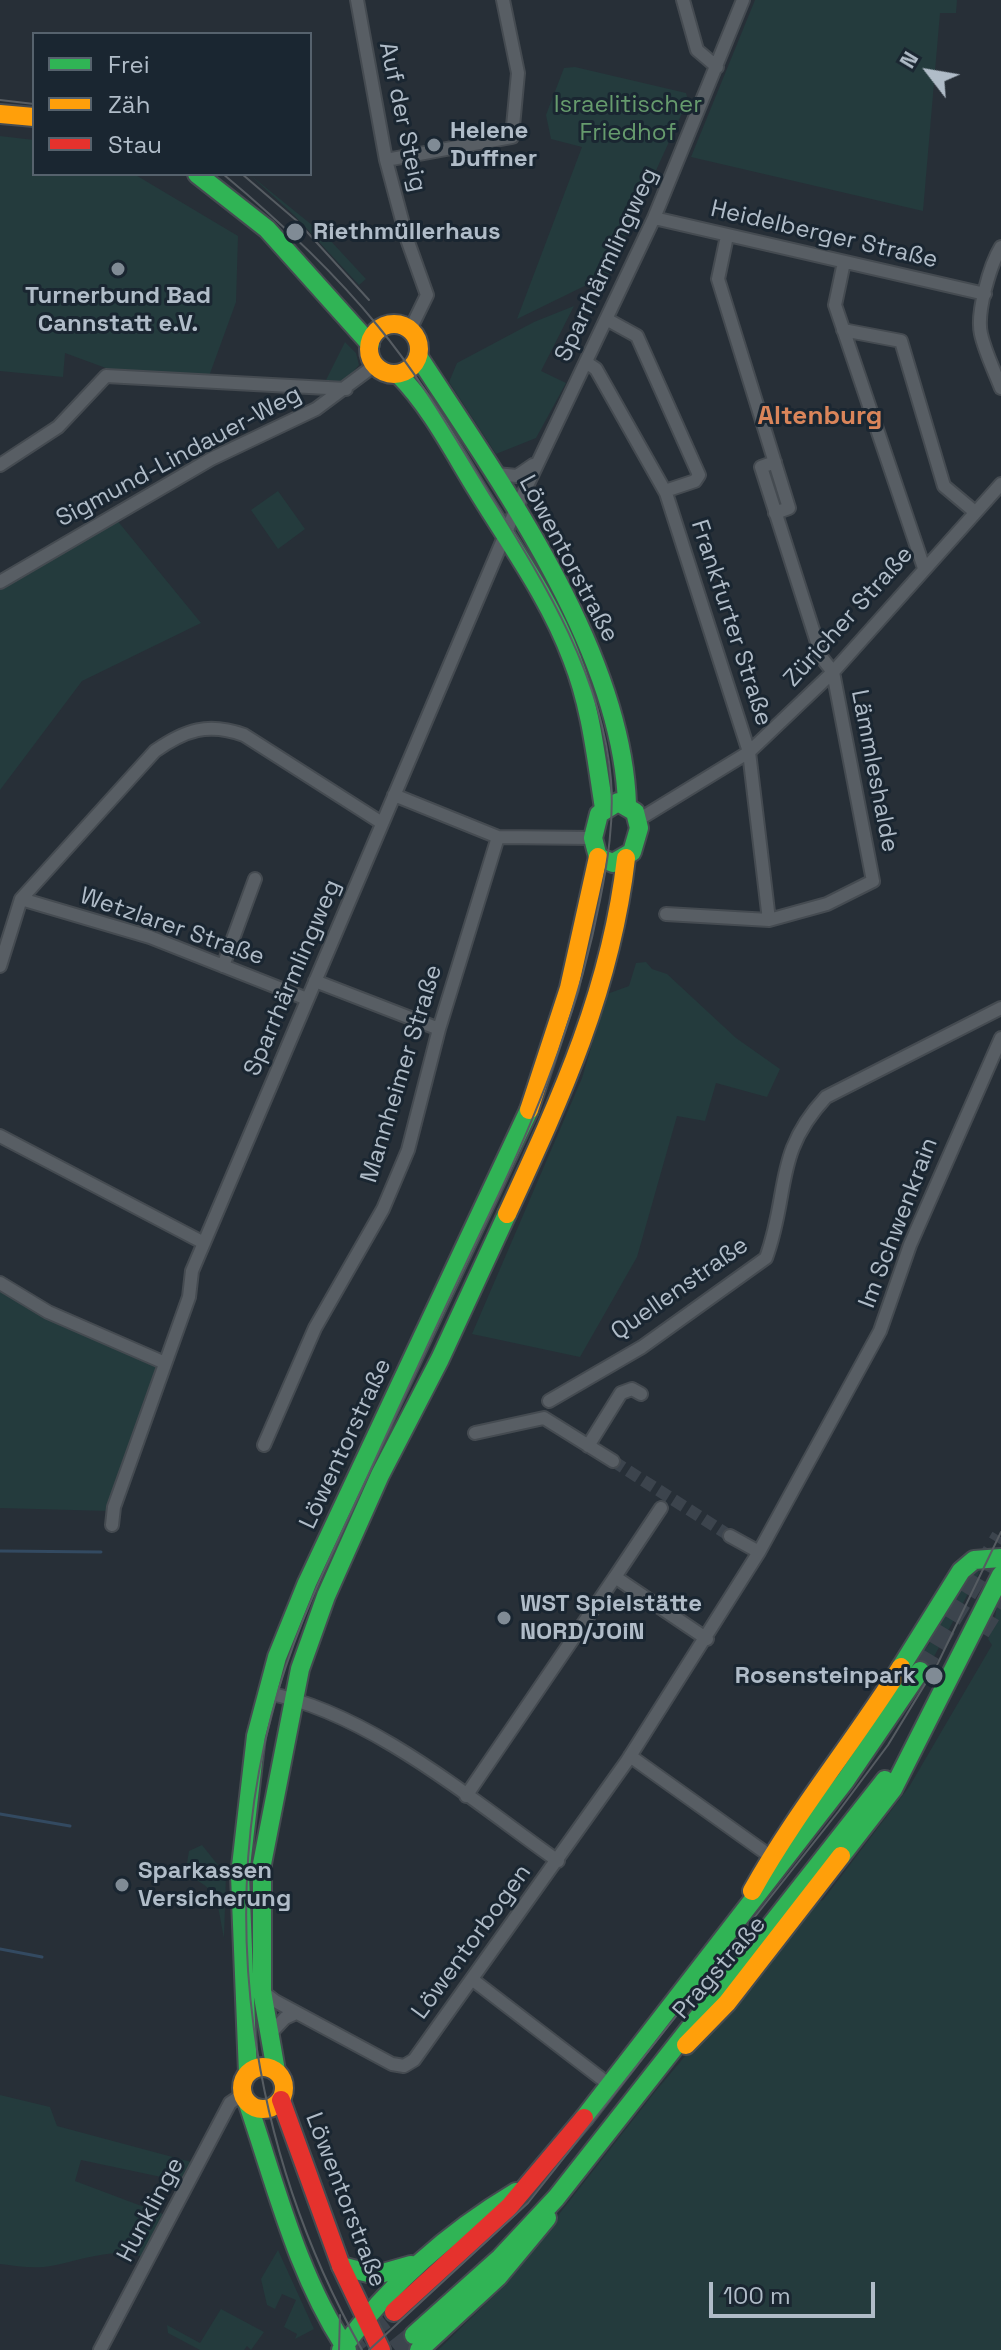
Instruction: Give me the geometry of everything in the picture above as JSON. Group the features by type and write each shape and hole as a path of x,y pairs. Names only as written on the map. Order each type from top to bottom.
{"main road":[{"path":"0,114 32,117"},
{"path":"200,176 235,201 339,308 375,336"},
{"path":"375,336 393,324 410,330"},
{"name":"Löwentorstraße","path":"410,330 418,342 418,356 496,474 576,619 602,681 623,752 627,804"},
{"path":"375,336 375,365"},
{"path":"398,374 409,369 418,356"},
{"name":"Löwentorstraße","path":"375,365 385,372 398,374 428,411 539,592 582,683 604,808"},
{"path":"593,838 595,824 604,808 618,802 627,804 638,820"},
{"name":"Löwentorstraße","path":"381,2350 341,2266 296,2134 281,2100 284,2084 276,2071 262,1991 262,1864 309,1638 571,1076 594,1006 621,901 626,858 636,843 638,820"},
{"name":"Löwentorstraße","path":"281,2100 266,2110 245,2099 248,2073 240,1943 240,1875 256,1736 267,1693 307,1583 526,1120 569,988 598,857 593,838"},
{"path":"598,857 613,863 626,858"},
{"name":"Pragstraße","path":"394,2312 535,2180 611,2086 732,1929 770,1856 877,1706 961,1571 974,1560 1001,1558"},
{"name":"Pragstraße","path":"416,2343 556,2198 636,2096 727,2003 888,1797 1001,1575"},
{"path":"732,1929 864,1755 920,1671"},
{"path":"636,2096 885,1780"},
{"path":"248,2073 258,2067 276,2071"},
{"path":"245,2099 290,2238 344,2349"},
{"name":"Pragstraße","path":"344,2349 365,2317 423,2260 535,2180"},
{"path":"341,2266 371,2276 385,2276 423,2260"},
{"path":"364,2350 365,2317"}],"street":[{"name":"Auf der Steig","path":"357,0 386,160 407,239 427,295 410,330"},
{"path":"386,160 512,137 518,73 503,0"},
{"path":"683,0 697,50 717,67"},
{"name":"Sparrhärmlingweg","path":"112,1525 114,1507 189,1297 192,1271 516,509 654,218 743,0"},
{"name":"Heidelberger Straße","path":"654,218 985,294"},
{"name":"Lämmleshalde","path":"666,914 769,920 827,904 873,881 833,672 822,658 761,467 775,462 718,279 727,236"},
{"path":"1001,247 994,259 985,294 980,330 1001,388"},
{"path":"844,262 835,305 924,568"},
{"path":"608,320 637,336 699,475 695,481 665,491"},
{"path":"843,330 901,341 944,486 975,512"},
{"name":"Frankfurter Straße","path":"587,363 596,369 665,491 749,752 769,920"},
{"name":"Sigmund-Lindauer-Weg","path":"0,582 211,459 316,409 375,365"},
{"path":"0,465 58,427 106,376 346,389"},
{"path":"496,474 523,475 541,457"},
{"name":"Züricher Straße","path":"638,820 749,752 833,672 1001,484"},
{"path":"0,966 21,899 145,762 174,738 198,728 210,726 244,735 382,823"},
{"path":"394,795 498,837 593,838"},
{"name":"Mannheimer Straße","path":"264,1445 315,1328 383,1209 408,1150 439,1029 498,837"},
{"path":"223,966 255,879"},
{"name":"Wetzlarer Straße","path":"21,899 150,937 307,999"},
{"path":"315,981 439,1029"},
{"name":"Quellenstraße","path":"549,1401 642,1347 696,1310 724,1284 766,1258 792,1144 805,1119 826,1097 1001,1008"},
{"name":"Im Schwenkrain","path":"707,1639 759,1552 880,1331 910,1245 1001,1038"},
{"path":"0,1136 204,1243"},
{"path":"0,1283 48,1312 165,1363"},
{"path":"588,1446 621,1393 632,1389 641,1394"},
{"path":"475,1433 544,1418 613,1461"},
{"path":"466,1796 661,1508"},
{"path":"730,1536 759,1552"},
{"path":"558,1861 707,1639 615,1577"},
{"name":"Löwentorbogen","path":"262,1991 296,2013 392,2064 404,2066 414,2060 558,1861 398,1751 323,1708 295,1698 267,1693"},
{"path":"630,1756 770,1856"},
{"path":"473,1980 611,2086"},
{"path":"269,2035 285,2018 296,2013"},
{"name":"Hunklinge","path":"100,2350 230,2103 245,2099"}],"green space":[{"path":"755,0 957,0 956,13 940,13 923,211 691,157"},
{"name":"Israelitischer Friedhof","path":"575,67 686,93 688,100 609,274 517,319 582,147 551,139 546,115 564,68"},
{"name":"Turnerbund Bad Cannstatt e.V.","path":"0,136 32,140 32,176 137,176 238,236 236,302 208,379 114,371 65,353 63,377 0,371"},
{"path":"251,176 328,238 366,279 359,285 294,215"},
{"path":"574,306 541,371 566,383 536,438 496,454 449,382 457,363 534,322"},
{"path":"345,342 356,353 359,365 344,382 326,380"},
{"path":"278,491 305,529 278,549 251,510"},
{"path":"116,519 201,623 82,681 0,790 0,588"},
{"path":"646,962 652,969 667,974 736,1038 780,1069 767,1097 716,1083 705,1121 677,1116 637,1257 580,1357 472,1334 582,1078 607,994 629,986 636,963"},
{"path":"0,1289 51,1320 160,1369 109,1511 0,1508"},
{"path":"983,1566 930,1664 919,1657 937,1634 936,1629 971,1567"},
{"path":"1001,1592 1001,2350 438,2350 498,2292 654,2093 814,1903 823,1900 909,1787 992,1645 988,1639"},
{"path":"202,1845 226,1875 224,1938 218,1907 211,1892 185,1875 189,1851"},
{"path":"0,2095 50,2107 57,2126 195,2163 185,2182 81,2160 75,2181 168,2216 146,2258 122,2253 45,2267 0,2264"},
{"path":"278,2250 314,2329 295,2339 297,2334 284,2327 296,2300 282,2294 275,2309 267,2305 261,2279"},
{"path":"221,2309 264,2332 251,2350 247,2346 244,2350 200,2350 168,2333 167,2325 200,2343"}],"waterway":[{"path":"0,1551 101,1552"},
{"path":"0,1814 70,1826"},
{"path":"0,1949 42,1957"}],"tunnel":[{"path":"613,1461 730,1536"},
{"path":"920,1671 1001,1537"},
{"path":"980,1632 1001,1598"},
{"path":"345,2350 394,2312"},
{"path":"395,2350 414,2335"}],"tram line":[{"path":"0,100 32,104"},
{"path":"225,176 284,227 342,285 392,344 434,403 526,554 582,663 605,740 612,795 608,855 592,939 559,1050 515,1158 308,1608 279,1688 259,1772 248,1857 247,1942 254,2027 269,2111 292,2193 324,2273 362,2350"},
{"path":"244,176 297,221 369,300"},
{"path":"369,2350 528,2203 838,1812 888,1745 938,1663 1001,1532"},
{"path":"339,2350 340,2315"}],"traffic: fast":[{"path":"200,176 267,229 370,344"},
{"path":"418,356 519,513 580,628 604,687 620,746 627,804"},
{"path":"398,374 440,429 553,615 579,677 604,808"},
{"path":"618,802 635,812 639,828 632,852 613,863 598,857 593,838 599,814 618,802"},
{"path":"248,2073 240,1875 256,1736 277,1657 307,1583 529,1110"},
{"path":"276,2071 262,1991 262,1864 300,1669 326,1596 380,1475 440,1359 507,1214"},
{"path":"901,1667 961,1571 974,1560 1001,1558"},
{"path":"841,1856 893,1789 1001,1575"},
{"path":"584,2118 845,1781 920,1671"},
{"path":"414,2335 500,2258 556,2198 885,1780"},
{"path":"248,2104 301,2261 347,2350"},
{"path":"341,2350 359,2326 421,2262 466,2225 516,2192"},
{"path":"419,2350 498,2277 547,2218"},
{"path":"341,2266 376,2275 411,2265"}],"traffic: slow":[{"path":"0,114 32,117"},
{"path":"394,324 411,332 419,349 411,366 394,374 377,366 369,349 377,332 394,324"},
{"path":"529,1110 569,988 598,857"},
{"path":"507,1214 582,1040 609,952 626,858"},
{"path":"752,1891 787,1833 901,1667"},
{"path":"686,2045 727,2003 841,1856"},
{"path":"263,2067 278,2073 284,2088 278,2103 263,2109 248,2103 242,2088 248,2073 263,2067"}],"traffic: jam":[{"path":"281,2100 341,2266 381,2350"},
{"path":"394,2312 509,2207 584,2118"}],"place":[{"name":"Helene Duffner","path":"434,145"},
{"name":"Riethmüllerhaus","path":"295,232"},
{"name":"Turnerbund Bad Cannstatt e.V.","path":"118,269"},
{"name":"WST Spielstätte NORD/JOiN","path":"504,1618"},
{"name":"Rosensteinpark","path":"934,1676"},
{"name":"Sparkassen Versicherung","path":"122,1885"}],"district":[{"name":"Altenburg","path":"820,417"}]}
